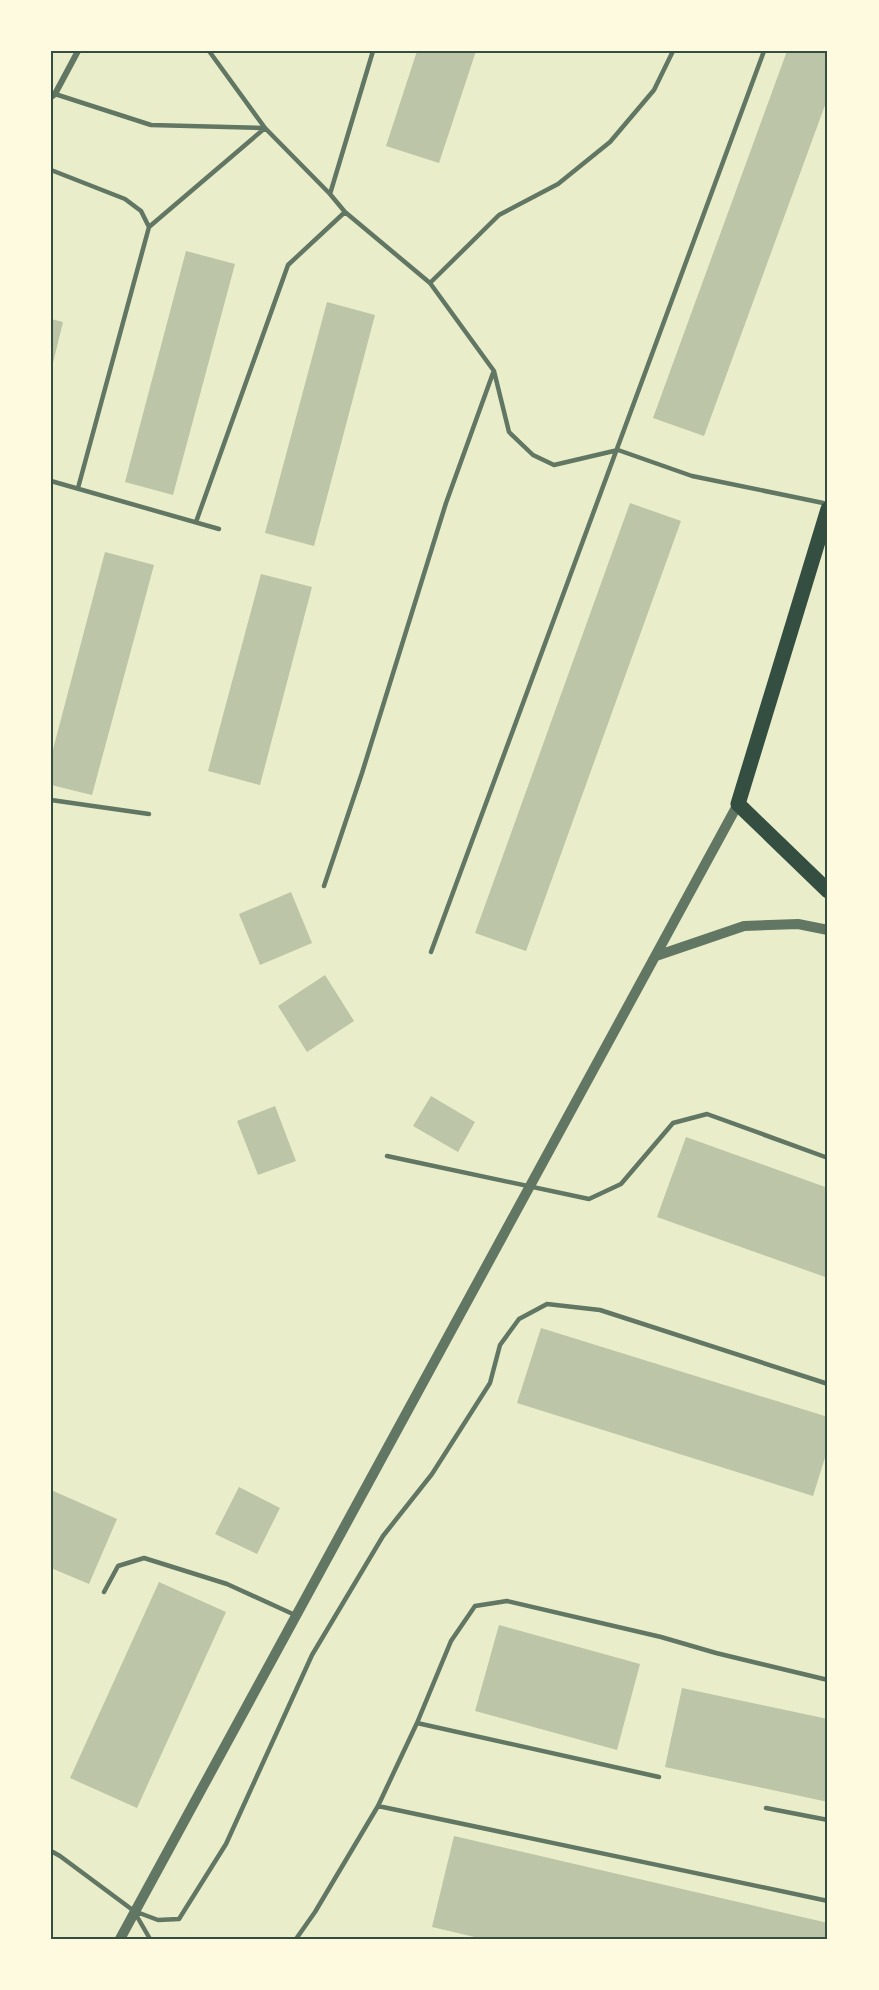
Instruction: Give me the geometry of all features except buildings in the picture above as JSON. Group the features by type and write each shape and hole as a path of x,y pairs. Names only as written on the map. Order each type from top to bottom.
{"main road":[{"path":"828,509 738,804 828,891"}],"street":[{"path":"53,95 78,51"},
{"path":"120,1939 738,804"},
{"path":"656,956 744,926 798,924 828,930"}],"lane":[{"path":"209,51 265,128 345,212 430,284 494,371 509,432 533,455 554,465 618,450 692,476 828,504"},
{"path":"330,194 373,51"},
{"path":"430,284 499,215 558,183 610,142 654,90 673,51"},
{"path":"431,952 764,51"},
{"path":"53,95 151,125 265,128"},
{"path":"78,488 149,226 265,128"},
{"path":"51,170 125,199 141,211 149,226"},
{"path":"196,522 288,265 345,212"},
{"path":"324,886 366,762 446,503 494,371"},
{"path":"51,481 219,529"},
{"path":"51,800 149,814"},
{"path":"387,1156 589,1199 621,1184 673,1123 707,1114 828,1158"},
{"path":"51,1851 134,1911 158,1920 179,1919 226,1844 312,1655 383,1536 432,1474 489,1383 500,1345 519,1319 547,1304 600,1310 828,1384"},
{"path":"104,1592 118,1566 144,1558 227,1584 296,1615"},
{"path":"296,1939 315,1912 378,1806 417,1723 451,1641 475,1606 507,1600 828,1680"},
{"path":"417,1723 659,1777"},
{"path":"378,1806 828,1901"},
{"path":"766,1808 828,1820"},
{"path":"134,1911 150,1939"}]}
